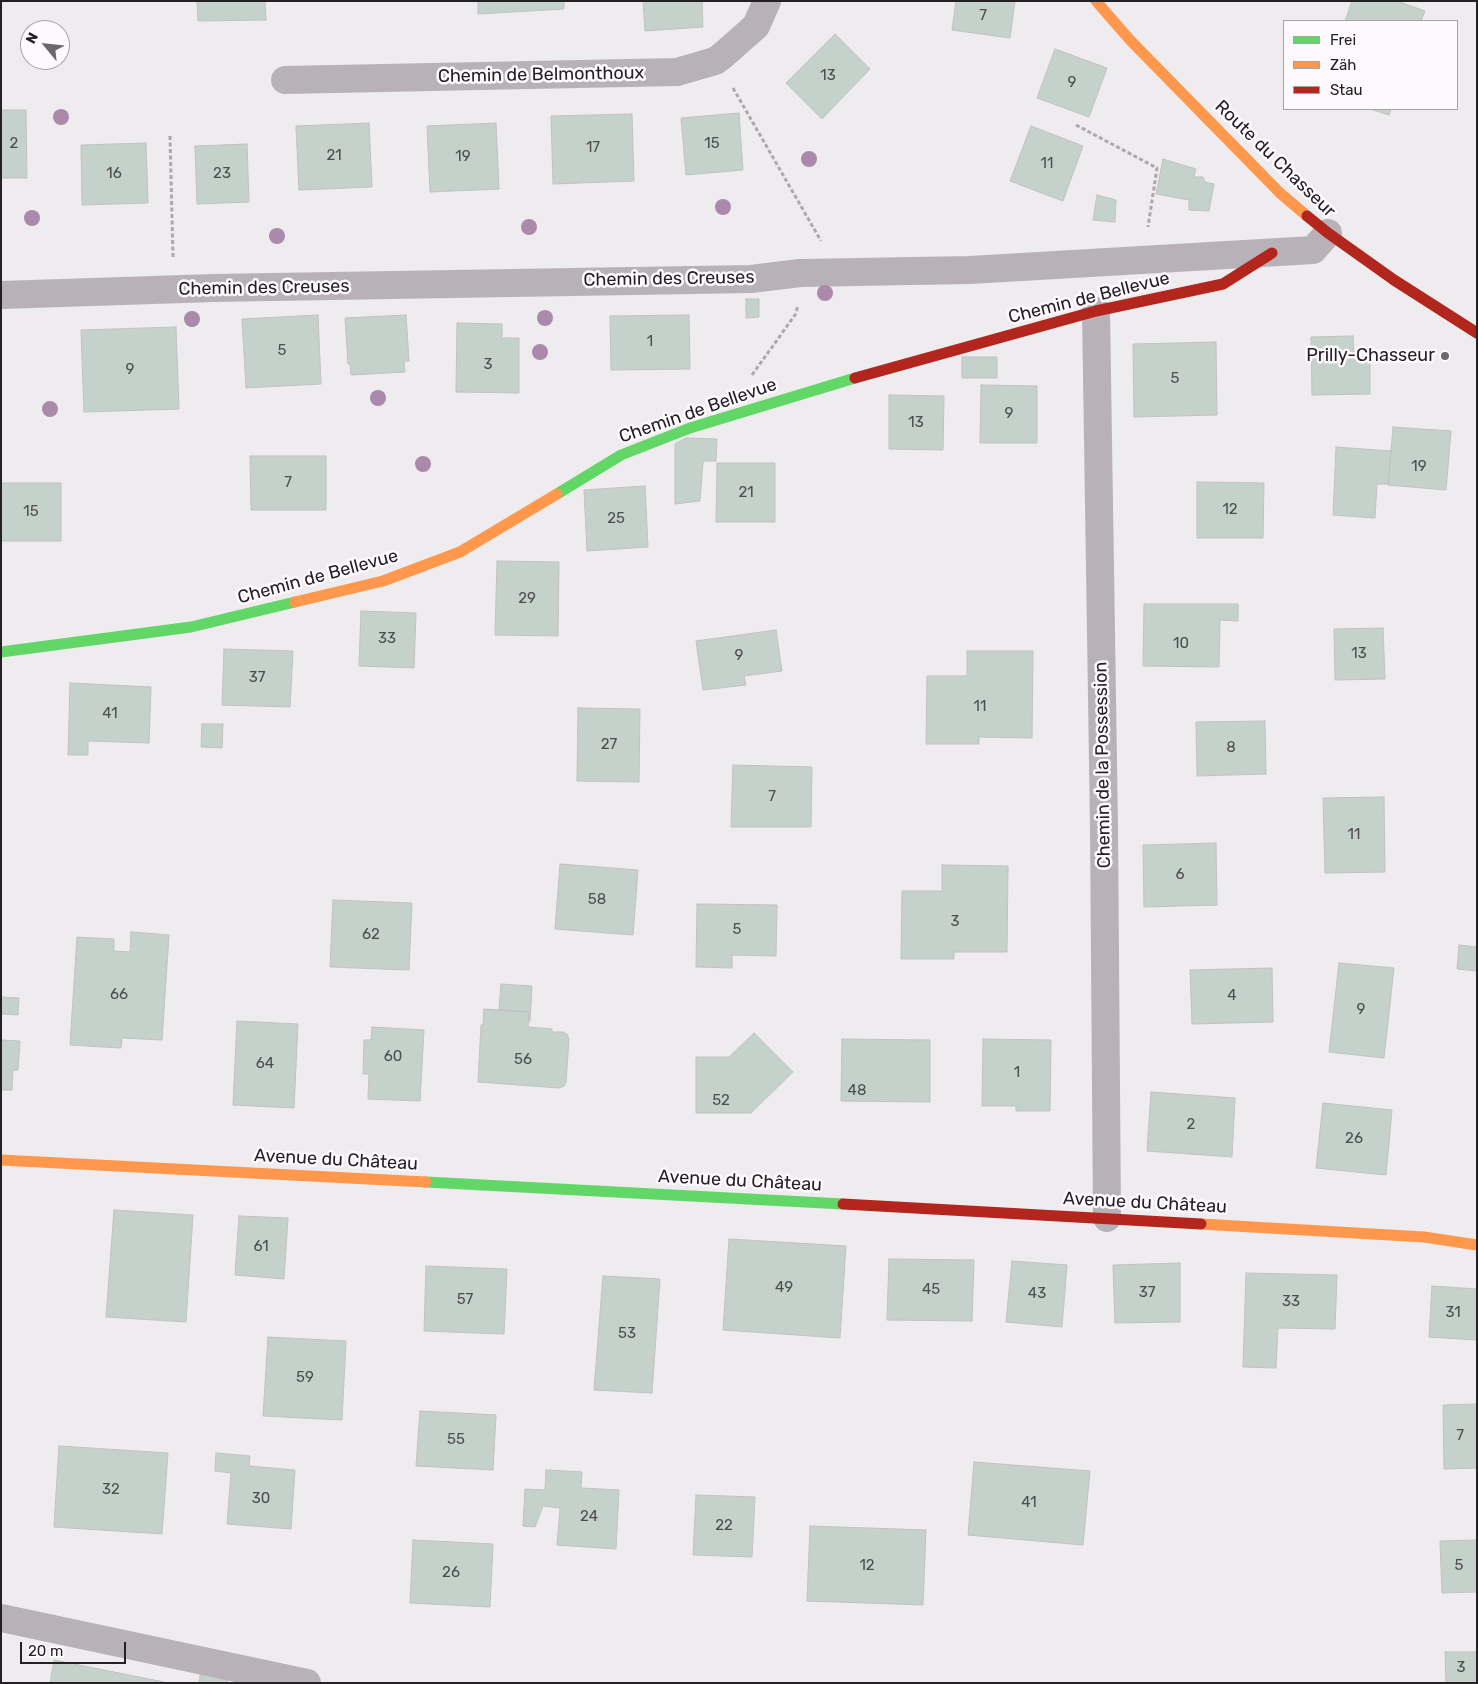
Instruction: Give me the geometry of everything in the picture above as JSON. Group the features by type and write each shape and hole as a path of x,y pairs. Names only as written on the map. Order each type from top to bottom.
{"street":[{"name":"Chemin de Belmonthoux","path":"285,80 677,72 722,56 756,26 766,1"},
{"name":"Route du Chasseur","path":"1096,1 1130,40 1280,193 1328,233 1394,280 1477,333"},
{"name":"Chemin des Creuses","path":"1,295 224,288 751,278 800,273 970,270 1313,250 1328,233"},
{"name":"Chemin de Bellevue","path":"1,652 191,628 383,581 460,552 621,455 690,428 884,369 1096,311 1223,284 1272,253"},
{"name":"Chemin de la Possession","path":"1096,311 1104,846 1107,1218"},
{"name":"Avenue du Château","path":"1,1160 1107,1218 1424,1237 1477,1245"},
{"path":"1,1618 307,1683"}],"path":[{"path":"728,80 822,244"},
{"path":"1076,125 1157,168 1146,236"},
{"path":"170,136 174,264"},
{"path":"750,379 795,315 800,299 800,273"}],"building":[{"path":"197,1 265,1 266,20 198,21"},
{"path":"478,1 564,1 564,9 478,14"},
{"path":"643,1 702,1 703,27 645,31"},
{"path":"956,1 1015,1 1010,38 952,30"},
{"path":"1352,1 1397,1 1425,11 1421,20 1345,20"},
{"path":"835,34 870,69 822,119 786,83"},
{"path":"1055,49 1107,68 1089,117 1037,98"},
{"path":"1,110 26,110 27,178 1,178"},
{"path":"1373,110 1391,110 1389,115"},
{"path":"739,113 743,170 686,175 681,118"},
{"path":"632,114 634,181 553,184 551,116"},
{"path":"369,123 372,187 299,190 296,126"},
{"path":"496,123 499,189 430,192 427,126"},
{"path":"1031,126 1083,146 1063,201 1010,181"},
{"path":"146,143 148,203 82,205 81,145"},
{"path":"247,144 249,202 197,204 195,146"},
{"path":"1163,159 1196,169 1194,177 1203,177 1205,182 1214,184 1209,211 1189,210 1189,200 1156,194"},
{"path":"1097,195 1116,200 1115,222 1093,220"},
{"path":"746,299 759,299 759,317 746,318"},
{"path":"318,315 321,384 246,388 242,319"},
{"path":"406,315 409,361 404,361 405,372 351,375 350,364 348,364 345,318"},
{"path":"689,315 690,369 611,370 610,316"},
{"path":"457,323 502,324 502,338 519,338 519,393 456,392"},
{"path":"176,327 179,409 84,412 81,330"},
{"path":"1353,336 1354,357 1370,357 1370,394 1312,395 1311,337"},
{"path":"1216,342 1217,415 1134,417 1133,344"},
{"path":"962,357 997,357 997,378 962,378"},
{"path":"981,385 1037,386 1037,443 980,443"},
{"path":"889,395 944,396 943,450 889,449"},
{"path":"1393,427 1451,431 1446,490 1388,485"},
{"path":"686,438 717,439 716,461 703,461 700,501 675,504 675,444"},
{"path":"1336,447 1391,451 1388,484 1377,484 1375,518 1333,515"},
{"path":"250,456 326,456 326,510 251,510"},
{"path":"717,463 775,463 775,522 716,522"},
{"path":"1197,482 1264,483 1263,538 1197,538"},
{"path":"1,483 61,483 61,541 1,541"},
{"path":"645,486 648,547 587,551 584,490"},
{"path":"497,561 559,562 558,636 495,635"},
{"path":"1144,604 1238,604 1238,621 1220,620 1219,667 1143,666"},
{"path":"361,611 416,613 414,668 359,666"},
{"path":"1383,628 1385,679 1335,680 1334,629"},
{"path":"776,630 782,671 744,676 746,685 703,690 696,641"},
{"path":"224,649 293,651 290,707 222,705"},
{"path":"967,651 1033,651 1032,738 979,737 979,744 926,744 927,676 967,676"},
{"path":"70,683 151,687 149,743 88,741 88,755 68,755"},
{"path":"578,708 640,709 639,782 577,781"},
{"path":"1265,721 1266,774 1197,776 1196,722"},
{"path":"202,724 223,724 222,748 201,747"},
{"path":"733,765 812,767 811,827 731,827"},
{"path":"1384,797 1385,872 1325,873 1323,798"},
{"path":"1216,843 1217,905 1144,907 1143,845"},
{"path":"560,864 638,870 633,935 555,929"},
{"path":"942,865 1008,866 1007,952 954,952 954,959 901,959 902,891 942,891"},
{"path":"333,900 412,903 409,970 330,967"},
{"path":"697,904 777,905 776,956 732,955 732,968 696,967"},
{"path":"131,932 169,935 162,1040 122,1038 121,1048 70,1045 77,937 114,939 114,951 130,952"},
{"path":"1459,945 1477,947 1477,971 1457,969"},
{"path":"1339,963 1394,968 1384,1058 1329,1052"},
{"path":"1272,968 1273,1022 1192,1024 1190,970"},
{"path":"501,984 532,986 530,1021 528,1021 529,1012 499,1010"},
{"path":"1,997 19,998 18,1015 1,1014"},
{"path":"484,1009 529,1012 528,1027 552,1029 552,1032 567,1034 569,1039 566,1082 564,1086 559,1088 478,1082 481,1025 483,1025"},
{"path":"237,1021 298,1024 294,1108 233,1105"},
{"path":"372,1027 424,1030 420,1101 368,1099 369,1074 363,1074 364,1040 371,1040"},
{"path":"754,1033 793,1072 751,1113 696,1113 696,1057 729,1057"},
{"path":"842,1039 930,1040 930,1102 841,1101"},
{"path":"983,1039 1051,1040 1050,1111 1016,1111 1016,1106 982,1106"},
{"path":"1,1040 20,1041 18,1070 13,1070 12,1090 1,1090"},
{"path":"1151,1092 1235,1098 1232,1157 1147,1151"},
{"path":"1323,1103 1392,1110 1386,1175 1316,1168"},
{"path":"114,1210 193,1215 186,1322 106,1317"},
{"path":"239,1216 288,1218 284,1279 235,1275"},
{"path":"729,1239 846,1246 840,1338 723,1330"},
{"path":"889,1259 974,1260 972,1321 887,1320"},
{"path":"1012,1261 1067,1265 1062,1327 1006,1322"},
{"path":"1180,1263 1180,1322 1115,1323 1113,1265"},
{"path":"426,1266 507,1269 504,1334 424,1331"},
{"path":"1246,1273 1337,1275 1335,1329 1278,1328 1276,1368 1243,1367"},
{"path":"603,1276 660,1279 652,1393 594,1390"},
{"path":"1432,1286 1477,1289 1477,1340 1429,1337"},
{"path":"268,1337 346,1341 342,1420 263,1416"},
{"path":"1477,1404 1477,1468 1444,1469 1443,1405"},
{"path":"420,1411 496,1415 493,1470 416,1466"},
{"path":"59,1446 168,1453 162,1534 54,1527"},
{"path":"216,1453 250,1456 249,1466 295,1470 291,1529 227,1524 231,1473 215,1471"},
{"path":"974,1462 1090,1471 1083,1545 968,1535"},
{"path":"546,1470 582,1472 581,1488 619,1490 616,1549 557,1545 560,1508 543,1506 535,1527 523,1526 525,1489 545,1490"},
{"path":"696,1495 755,1497 752,1557 693,1555"},
{"path":"810,1526 926,1530 923,1605 807,1601"},
{"path":"413,1540 493,1544 490,1607 410,1603"},
{"path":"1477,1540 1477,1592 1442,1593 1440,1541"},
{"path":"1445,1652 1477,1652 1477,1683 1446,1683"},
{"path":"54,1660 164,1682 50,1683"},
{"path":"201,1669 229,1673 227,1683 199,1683"}],"traffic: fast":[{"path":"557,494 621,455 690,428 855,378"},
{"path":"1,652 191,627 295,602"},
{"path":"426,1182 843,1204"}],"traffic: slow":[{"path":"1096,1 1130,40 1280,193 1307,216"},
{"path":"295,602 383,581 460,552 557,494"},
{"path":"1,1160 426,1182"},
{"path":"1201,1224 1424,1237 1477,1245"}],"traffic: jam":[{"path":"1307,216 1394,280 1477,333"},
{"path":"855,378 1096,311 1223,284 1272,253"},
{"path":"843,1204 1201,1224"}],"place":[{"name":"Prilly-Chasseur","path":"1445,356"}]}
